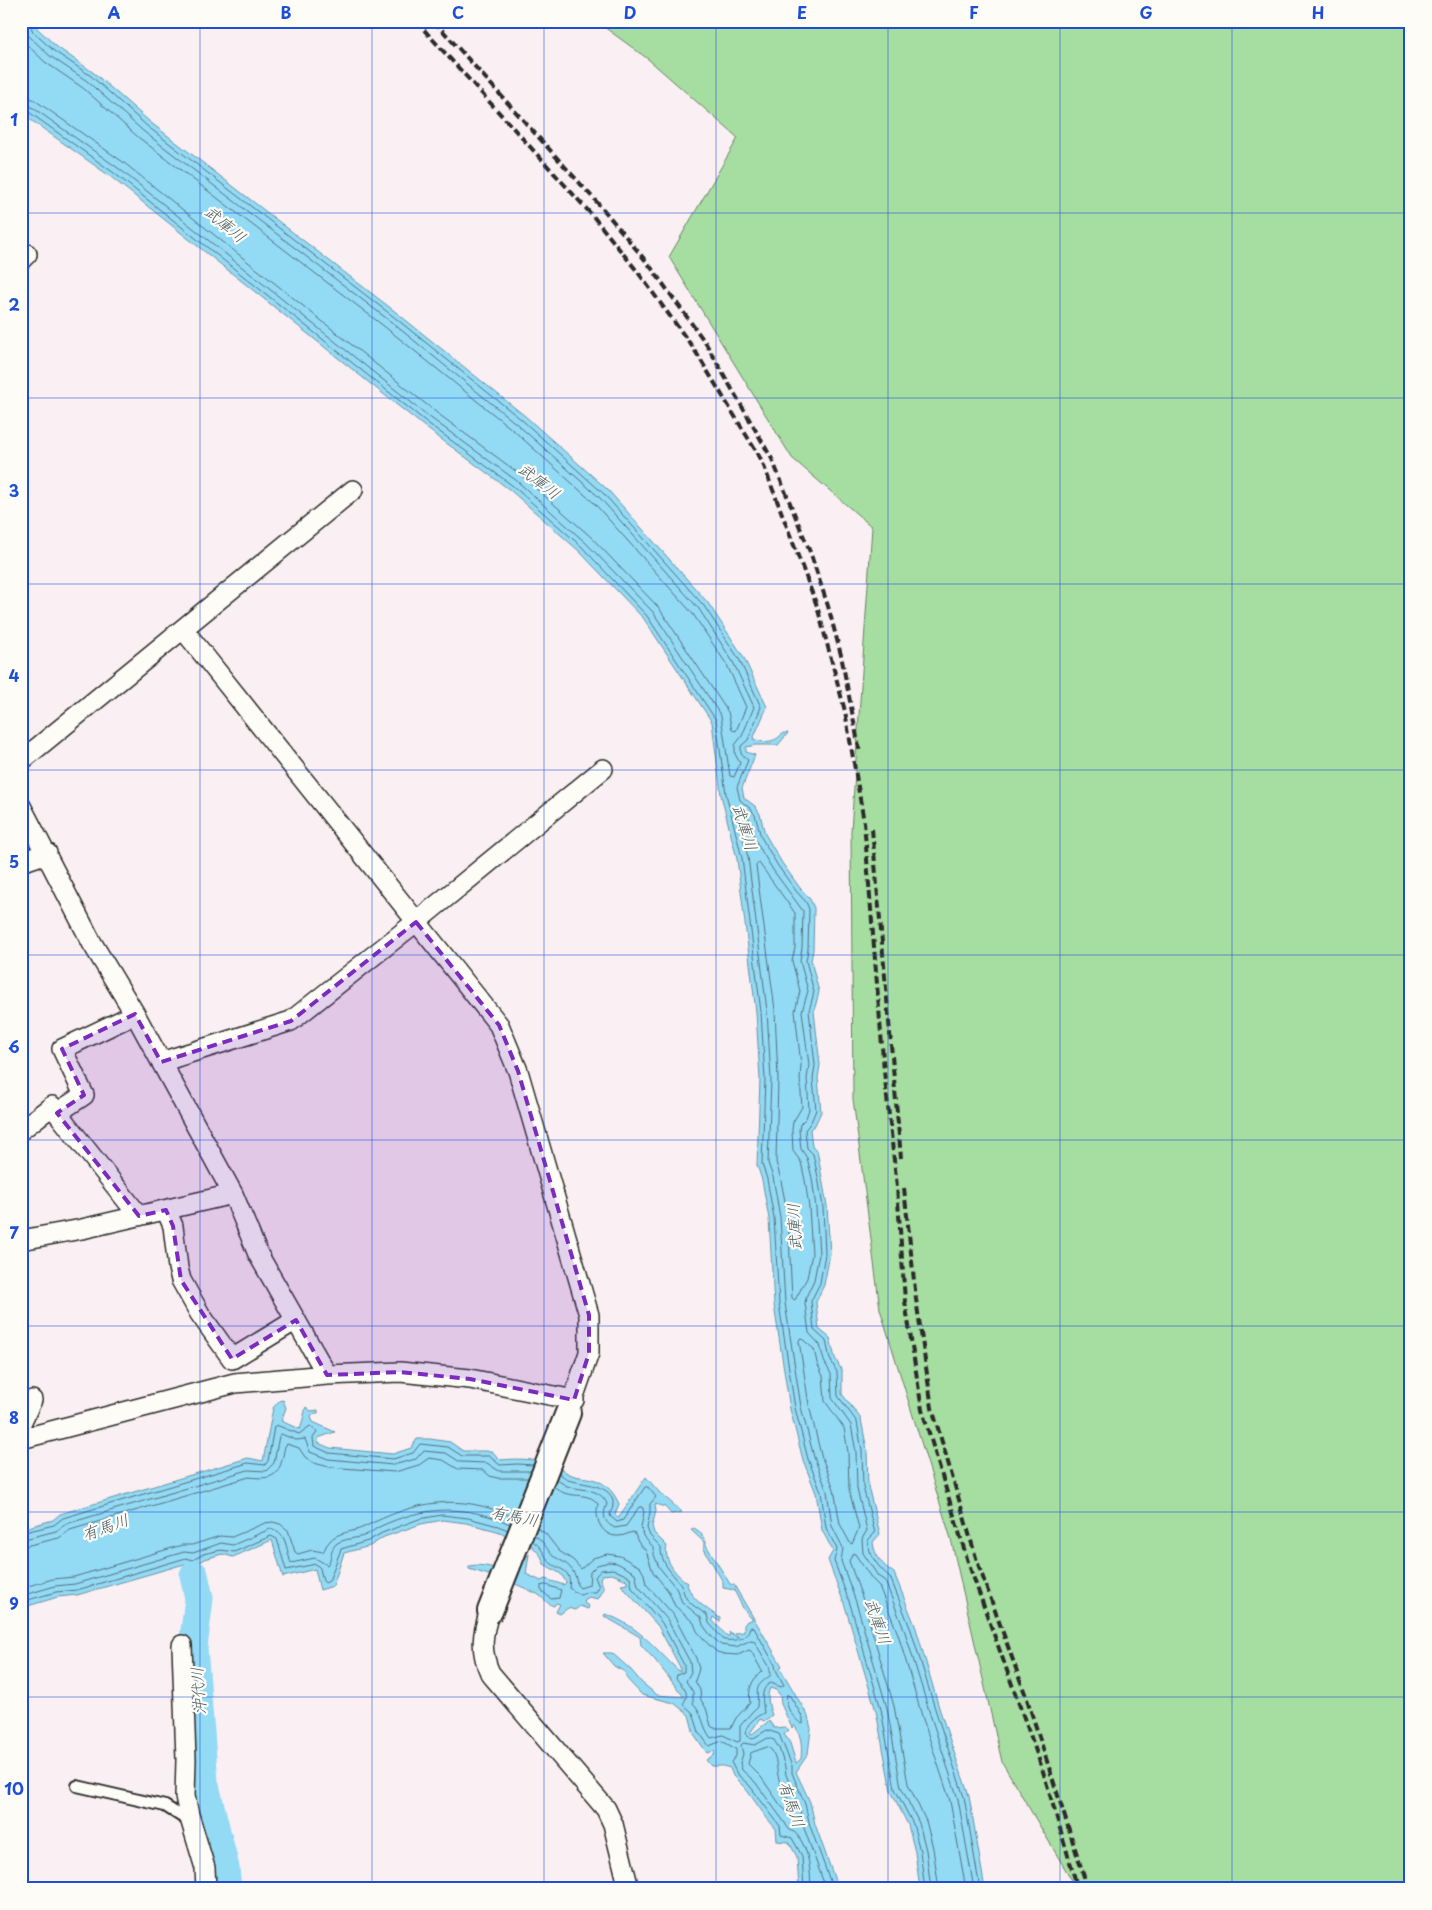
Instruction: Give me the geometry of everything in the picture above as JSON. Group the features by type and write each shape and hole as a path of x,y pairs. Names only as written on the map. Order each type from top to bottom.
{"street":[{"path":"21,761 353,490"},
{"path":"182,629 498,1025 518,1071 589,1315 590,1353 490,1611 482,1638 484,1656 490,1673 606,1809 613,1824 629,1889"},
{"path":"161,1062 291,1021 416,922 603,769"},
{"path":"21,806 92,943 135,1014 233,1194 258,1254 327,1374"},
{"path":"21,862 47,853"},
{"path":"57,1113 84,1095 62,1049 135,1014"},
{"path":"21,1130 52,1106 138,1216"},
{"path":"21,1240 82,1230 233,1194"},
{"path":"166,1210 173,1226 181,1280 200,1314 232,1359 296,1320"},
{"path":"21,1439 236,1383 327,1374 400,1372 470,1379 571,1406"},
{"path":"21,1423 32,1400"},
{"path":"182,1646 186,1760 185,1796 205,1868 206,1889"}],"lane":[{"path":"77,1786 165,1806 191,1822"},
{"path":"21,1880 25,1889"}],"highlighted area":[{"path":"416,922 499,1025 518,1071 589,1315 589,1353 574,1400 470,1379 400,1372 327,1375 296,1320 232,1359 181,1280 173,1226 166,1210 139,1216 57,1113 84,1095 62,1049 135,1014 161,1062 291,1021"}],"green space":[{"path":"596,21 1411,21 1411,1889 1077,1889 1002,1762 951,1539 880,1309 853,1099 851,831 872,527 792,458 669,257 738,138 648,59"}],"water":[{"name":"武庫川","path":"21,21 33,21 37,28 57,47 94,73 150,122 397,313 525,416 608,490 708,603 743,656 767,707 753,739 769,741 776,739 783,733 788,733 778,745 746,747 746,752 755,755 742,788 744,798 755,806 760,814 765,834 782,863 810,899 814,908 811,961 819,992 814,1011 820,1065 818,1078 821,1112 815,1125 810,1129 812,1147 817,1150 827,1206 830,1254 824,1285 816,1302 819,1329 830,1338 835,1358 842,1371 842,1394 861,1419 867,1450 868,1486 880,1534 873,1542 875,1551 886,1567 894,1573 916,1628 940,1711 969,1796 985,1889 920,1889 915,1852 908,1825 891,1791 876,1711 845,1606 828,1560 833,1551 822,1530 816,1493 803,1460 790,1409 774,1305 769,1219 762,1180 757,1165 760,1079 756,1012 737,859 721,795 712,722 644,619 579,551 510,490 426,428 111,177 21,113"},
{"name":"有馬川","path":"283,1400 286,1408 281,1421 299,1429 306,1407 311,1411 318,1410 318,1413 311,1417 313,1422 335,1432 318,1438 318,1443 330,1448 393,1454 411,1448 417,1439 430,1439 450,1442 463,1451 492,1451 500,1460 530,1460 551,1464 570,1474 593,1479 607,1486 619,1504 615,1514 618,1518 646,1477 659,1492 682,1512 671,1514 665,1507 655,1504 656,1511 652,1526 654,1533 667,1546 667,1557 672,1567 688,1583 687,1585 696,1600 720,1618 720,1622 713,1617 712,1620 727,1636 730,1635 729,1632 739,1638 734,1633 744,1632 744,1625 747,1621 752,1620 752,1618 744,1610 734,1590 723,1588 723,1582 704,1549 704,1542 691,1530 694,1528 700,1532 706,1545 730,1584 734,1585 782,1666 780,1668 808,1716 811,1729 808,1754 796,1772 810,1802 815,1824 838,1889 799,1889 797,1857 789,1842 777,1841 776,1829 746,1789 733,1776 730,1768 711,1766 706,1760 715,1754 714,1751 707,1753 694,1734 689,1715 674,1703 642,1695 627,1679 625,1672 614,1666 603,1653 612,1653 657,1695 684,1697 641,1645 640,1637 604,1616 605,1614 617,1619 638,1632 680,1672 680,1667 658,1626 621,1585 627,1584 627,1580 612,1574 602,1575 600,1578 604,1589 598,1599 589,1597 584,1600 585,1604 589,1606 588,1609 580,1606 575,1610 568,1608 560,1614 556,1612 560,1604 551,1605 538,1594 527,1589 469,1569 469,1566 479,1565 509,1571 523,1554 524,1560 529,1554 526,1574 541,1581 545,1579 564,1585 566,1582 561,1574 544,1564 541,1556 532,1546 497,1531 466,1523 443,1520 421,1524 384,1537 370,1546 344,1553 333,1586 320,1590 315,1569 283,1577 272,1540 233,1557 222,1554 205,1559 197,1564 196,1582 203,1598 200,1613 196,1613 198,1600 194,1592 191,1567 188,1563 77,1595 58,1597 21,1608 21,1529 53,1520 60,1514 248,1458 263,1461 273,1408 279,1401","holes":["770,1688 776,1690 780,1695 781,1704 792,1728 794,1725 800,1737 801,1759 796,1763 790,1743 784,1734 789,1730 785,1727 774,1728 769,1721 752,1734 750,1733 760,1719 764,1721 772,1715 768,1694"]}],"waterway":[{"name":"沖代川","path":"194,1575 199,1598 193,1648 204,1782 225,1868 227,1889"}],"railway":[{"path":"416,21 592,215 637,271 694,349 762,461 817,606 845,711 864,822 884,1071 897,1187 905,1301 922,1410 969,1565 1042,1768 1078,1889"},
{"path":"434,21 603,209 650,266 705,342 772,459 810,552 828,606 841,655 860,753"},
{"path":"872,829 901,1158"},
{"path":"904,1188 916,1299 932,1408 977,1561 1027,1699 1088,1889"}]}
